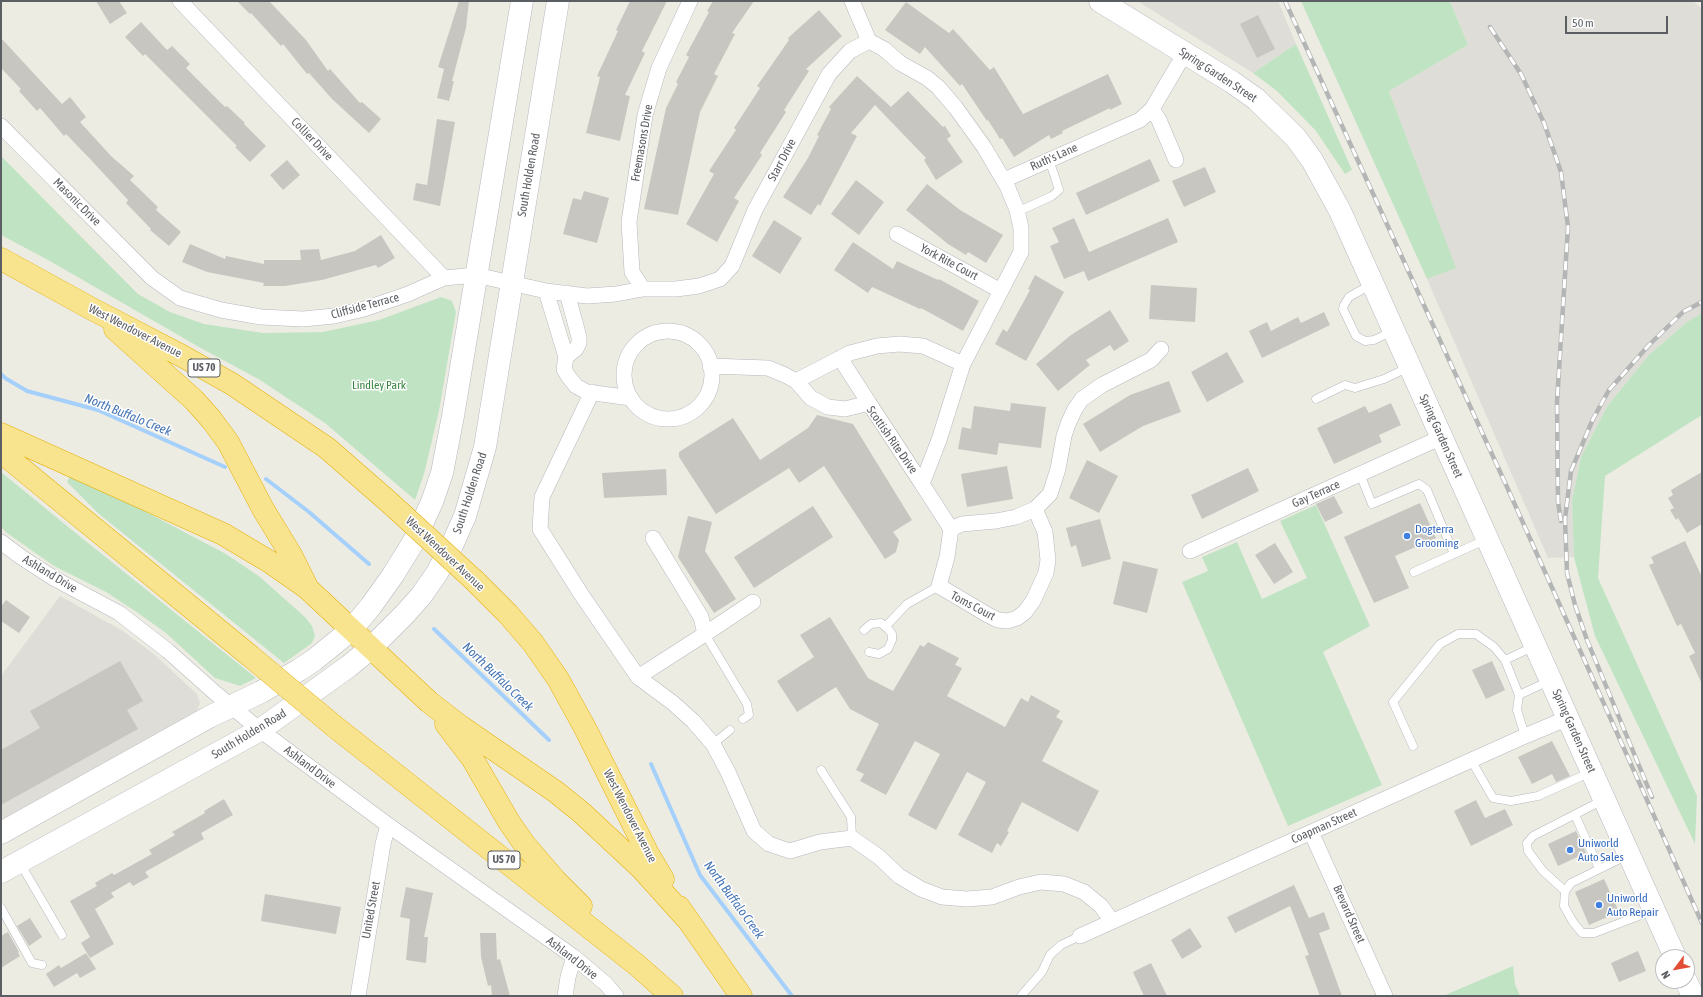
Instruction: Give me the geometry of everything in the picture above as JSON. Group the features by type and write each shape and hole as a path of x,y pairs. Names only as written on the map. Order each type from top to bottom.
{"highway":[{"name":"West Wendover Avenue","path":"1,259 92,310 184,356 232,384 327,448 390,503 475,581 533,642 558,679 585,728 647,852 687,919 740,996"},
{"path":"92,310 194,400 211,419 228,442 307,588"},
{"path":"1,434 223,534 270,562 307,588 429,702 460,726 556,792 582,813 640,868 687,919"},
{"name":"US 70","path":"1,452 334,726 637,965 672,996"},
{"path":"429,702 472,758 509,822 525,845 555,880 605,929 637,965"}],"main road":[{"path":"1,833 299,670 314,660 351,630 371,606 393,575 414,541 432,502 442,473 453,416 522,1"},
{"name":"South Holden Road","path":"10,867 260,730 350,666 371,648 421,596 437,573 453,544 465,516 485,447 558,1"},
{"name":"Spring Garden Street","path":"1100,1 1256,99 1296,138 1312,160 1326,184 1394,330 1672,949"}],"street":[{"name":"Collier Drive","path":"180,1 444,278"},
{"name":"Freemasons Drive","path":"643,289 632,272 629,222 645,115 659,68 690,1"},
{"path":"852,1 869,41 884,49 900,63 928,78 956,108 984,147 1004,180 1017,212 1021,228 1020,252 963,364 939,440 922,484 951,529 962,524 982,523 1009,518 1034,509 1050,494 1058,469 1064,436 1068,424 1075,409 1082,400 1102,385 1151,360 1161,349"},
{"name":"Starr Drive","path":"511,283 546,291 587,296 616,294 643,289 676,289 699,286 720,279 732,266 755,210 829,74 850,51 869,41"},
{"name":"Ruth's Lane","path":"1004,180 1140,120 1152,109 1185,53"},
{"path":"1152,109 1159,120 1176,160"},
{"name":"Masonic Drive","path":"1,126 152,278"},
{"name":"York Rite Court","path":"897,234 1001,291"},
{"name":"Cliffside Terrace","path":"152,278 180,298 221,310 261,317 303,320 334,316 364,309 408,294 444,278 476,275 511,283"},
{"path":"546,291 566,357 564,369 568,376 576,386 587,392 631,398"},
{"path":"566,357 576,349 579,343 579,337 567,293"},
{"path":"670,330 685,334 699,344 708,358 710,366 711,383 706,398 695,410 685,416 673,419 657,417 640,408 631,398 627,390 624,377 625,366 632,348 640,340 653,332 670,330"},
{"path":"561,340 579,337"},
{"path":"796,381 850,352 872,346 899,344 922,346 963,364"},
{"path":"840,358 869,403"},
{"name":"Scottish Rite Drive","path":"710,366 768,368 796,381 811,398 828,407 845,409 869,403 922,484"},
{"path":"592,392 542,497 540,529 581,594 638,677 688,716 713,744 728,772 754,831 769,844 790,851 820,842 852,838 879,857 898,876 921,889 942,896 967,899 986,898 1041,882 1064,884 1084,892 1101,906 1112,921"},
{"name":"Gay Terrace","path":"1190,551 1442,437"},
{"name":"Toms Court","path":"951,529 947,558 939,586 988,615 998,620 1008,621 1017,618 1025,612 1033,600 1046,573 1048,560 1045,532 1034,509"},
{"path":"653,538 701,617 706,634"},
{"name":"Ashland Drive","path":"1,542 55,579 119,613 168,652 260,730 388,825 574,957 606,984 616,996"},
{"path":"638,677 753,602"},
{"name":"Coapman Street","path":"1080,936 1524,736 1568,718"},
{"name":"United Street","path":"358,996 383,844 388,825"},
{"name":"Brevard Street","path":"1312,832 1385,996"},
{"path":"565,996 568,977 574,957"}],"lane":[{"path":"1017,212 1052,196 1059,190 1056,177 1049,160"},
{"path":"1372,284 1349,297 1344,304 1343,309 1356,336 1365,341 1374,340 1394,330"},
{"path":"1316,399 1345,385 1356,388 1384,379 1410,367"},
{"path":"1360,474 1372,504 1419,484 1427,490 1454,554"},
{"path":"1414,572 1488,539"},
{"path":"886,626 907,604 939,586"},
{"path":"864,630 871,624 876,623 886,626 892,634 891,645 884,652 879,654 869,652"},
{"path":"706,634 747,704 749,715 743,719"},
{"path":"1412,746 1394,702 1440,644 1458,634 1476,634 1494,647 1505,660 1519,695 1517,710 1524,736"},
{"path":"1505,660 1536,646"},
{"path":"1519,695 1551,680"},
{"path":"713,744 730,730"},
{"path":"1471,760 1493,798 1511,801 1538,796 1592,772"},
{"path":"821,770 851,817 852,838"},
{"path":"1565,891 1543,871 1528,851 1527,843 1533,836 1604,800"},
{"path":"1575,815 1599,868"},
{"path":"1629,854 1571,883 1565,891 1564,906 1573,922 1582,933 1594,933 1654,910"},
{"path":"10,867 62,936"},
{"path":"1,908 32,963 42,965"},
{"path":"1022,996 1042,972 1050,955 1061,944 1080,936"}],"shaded area":[{"path":"1137,1 1278,1 1296,44 1253,73"},
{"path":"1450,1 1693,1 1702,9 1702,313 1687,322 1649,355 1608,405 1581,457 1572,501 1574,557 1548,558 1427,279 1455,267 1389,91 1468,45"},
{"path":"60,596 123,631 155,655 197,694 200,704 196,711 1,820 1,676"}],"green space":[{"path":"1301,1 1450,1 1468,45 1389,91 1456,268 1427,279"},
{"path":"1296,44 1352,170 1345,174 1316,131 1277,91 1253,73"},
{"name":"Lindley Park","path":"1,156 138,294 170,312 204,324 263,333 323,332 379,320 441,297 452,301 456,312 439,411 424,474 415,500 325,423 260,380 1,235"},
{"path":"1702,313 1702,415 1605,476 1598,578 1697,796 1695,844 1595,636 1574,557 1572,501 1581,457 1608,405 1649,355 1687,322"},
{"path":"1,472 256,678 240,686 215,678 166,633 138,613 106,592 54,566 7,533 1,527"},
{"path":"72,473 226,554 260,577 305,617 312,626 315,636 312,643 284,663 99,514 67,482"},
{"path":"1316,505 1370,626 1323,652 1382,785 1288,826 1182,582 1208,571 1202,557 1237,542 1262,599 1307,578 1280,521"},
{"path":"1513,966 1515,984 1520,996 1443,996"}],"building":[{"path":"96,1 119,1 127,13 110,24"},
{"path":"237,1 269,1 306,40 328,71 330,69 360,103 362,102 381,119 369,133 332,99 309,73 307,74 283,44 281,46 251,13 250,14"},
{"path":"459,1 469,1 466,28 452,81 454,81 449,101 437,98 444,69 438,67"},
{"path":"630,1 667,1 642,51 645,53 625,95 630,96 620,141 586,133 600,77 597,76"},
{"path":"713,1 754,1 732,33 735,34 714,74 718,76 700,112 678,215 644,209 666,108 678,84 676,82 689,57 686,55 709,12 707,11"},
{"path":"906,2 949,33 953,29 990,70 994,67 1023,114 1108,74 1122,104 1110,110 1110,108 1062,131 1063,133 1051,139 1049,135 1014,157 1002,138 1000,139 962,84 960,86 925,47 920,54 885,30"},
{"path":"819,10 842,36 806,69 809,71 784,110 786,112 760,153 762,155 734,198 739,201 717,242 686,224 714,174 709,171 736,130 734,128 760,88 757,86 789,40 788,38"},
{"path":"1258,15 1275,49 1257,58 1240,24"},
{"path":"141,22 167,50 172,46 190,64 186,68 225,107 227,106 245,123 244,124 266,146 250,162 235,147 237,146 145,54 143,56 125,37"},
{"path":"1,38 62,104 70,97 86,117 80,122 111,156 134,176 130,180 158,207 156,210 181,232 169,246 150,230 151,229 126,203 128,200 66,134 64,136 40,108 37,111 19,91 21,89 1,68"},
{"path":"857,76 891,107 908,91 943,127 945,126 951,136 947,139 963,162 936,180 924,160 926,158 875,105 851,133 857,136 820,206 818,204 811,215 783,197 808,158 819,136 817,135 831,109 829,107"},
{"path":"437,119 455,122 440,206 413,200 416,183 427,185"},
{"path":"1150,159 1160,181 1086,215 1076,193"},
{"path":"287,160 300,175 283,190 270,175"},
{"path":"1205,167 1216,192 1184,207 1172,181"},
{"path":"856,180 884,202 859,235 831,214"},
{"path":"927,184 960,210 1003,235 986,263 968,252 966,255 948,244 906,210"},
{"path":"584,191 609,198 597,243 563,234 573,198 581,200"},
{"path":"1074,218 1089,252 1168,218 1178,242 1088,281 1084,271 1064,279 1050,246 1059,242 1052,228"},
{"path":"774,220 802,238 780,274 752,256"},
{"path":"381,235 395,258 378,268 376,265 322,280 285,286 263,286 264,283 207,272 182,262 190,244 225,259 226,256 264,264 264,260 301,260 300,250 319,249 321,260 355,251"},
{"path":"853,242 893,269 897,261 938,280 939,279 979,301 963,331 921,308 920,309 872,287 868,293 834,270"},
{"path":"1035,275 1064,292 1026,361 995,344 1003,329 1007,332 1030,290 1028,289"},
{"path":"1151,285 1197,288 1195,322 1149,319"},
{"path":"1110,310 1129,341 1114,351 1110,345 1086,360 1090,365 1058,391 1036,364 1071,335"},
{"path":"1324,312 1330,325 1262,358 1249,331 1267,322 1271,331 1298,317 1301,323"},
{"path":"1227,352 1244,382 1207,402 1191,372"},
{"path":"1169,381 1181,412 1143,426 1100,452 1083,424 1130,395"},
{"path":"1011,403 1046,407 1041,448 999,443 997,455 958,449 962,427 971,429 974,406 1010,411"},
{"path":"1391,403 1401,425 1379,435 1382,442 1334,464 1317,428 1365,406 1369,413"},
{"path":"817,415 853,424 912,520 893,532 899,540 896,552 885,559 824,466 799,483 789,468 716,514 679,457 679,452 733,418 760,460 808,428"},
{"path":"1087,460 1118,476 1099,513 1069,498"},
{"path":"1007,466 1013,499 967,507 961,474"},
{"path":"1248,468 1259,491 1202,519 1191,495"},
{"path":"666,469 667,495 604,498 602,473"},
{"path":"1702,472 1702,524 1687,533 1678,518 1676,520 1670,510 1674,508 1668,498 1673,495 1671,490"},
{"path":"1334,496 1343,513 1325,522 1316,504"},
{"path":"1420,503 1436,538 1395,556 1409,588 1374,603 1344,537"},
{"path":"813,506 833,537 754,588 734,557"},
{"path":"688,516 712,522 705,551 736,599 714,613 678,557"},
{"path":"1100,519 1111,559 1082,567 1076,545 1071,547 1066,528"},
{"path":"1685,541 1702,577 1702,684 1689,656 1695,653 1681,624 1677,626 1649,565 1654,563 1651,557"},
{"path":"1275,543 1293,572 1274,584 1255,555"},
{"path":"1123,561 1158,569 1147,613 1113,604"},
{"path":"6,600 30,617 19,633 1,621 1,607"},
{"path":"830,617 868,678 893,691 920,645 924,647 928,642 959,658 955,665 962,668 947,696 1005,727 1021,698 1028,702 1031,695 1060,711 1056,717 1063,721 1042,761 1099,791 1078,832 1022,802 1001,846 997,843 992,853 958,835 986,782 967,772 936,830 908,815 940,754 915,741 886,795 860,781 864,774 856,770 879,724 850,709 836,687 797,712 777,681 814,657 800,635"},
{"path":"120,661 143,701 127,710 138,729 1,805 1,750 40,728 30,711"},
{"path":"1492,661 1505,690 1486,699 1472,670"},
{"path":"1552,741 1570,776 1556,782 1552,774 1532,784 1518,757"},
{"path":"224,799 233,815 201,833 204,839 145,872 149,877 133,886 130,882 111,893 114,897 95,909 114,944 90,958 81,943 90,937 70,901 97,886 95,883 112,873 114,875 152,854 149,850 175,835 172,832 205,813 204,811"},
{"path":"1476,800 1485,818 1505,809 1513,825 1471,846 1454,811"},
{"path":"1576,831 1586,853 1558,866 1548,844"},
{"path":"1604,879 1619,912 1589,925 1575,892"},
{"path":"1294,885 1309,918 1324,912 1330,929 1319,933 1342,996 1320,996 1305,956 1309,955 1290,906 1235,933 1227,917"},
{"path":"406,887 433,893 424,937 428,937 426,963 406,960 410,919 400,917"},
{"path":"265,894 341,907 336,934 261,921"},
{"path":"30,918 42,937 29,946 17,926"},
{"path":"1190,928 1202,947 1182,959 1171,940"},
{"path":"8,932 20,956 1,968 1,936"},
{"path":"480,933 496,933 497,960 500,959 510,996 492,996 491,985 488,986 481,957"},
{"path":"1638,951 1646,971 1619,982 1611,963"},
{"path":"86,953 96,969 80,978 77,973 54,987 46,974 59,965 61,968"},
{"path":"1151,963 1167,996 1144,996 1133,972"}],"waterway":[{"name":"North Buffalo Creek","path":"1,374 27,391 98,410 225,467"},
{"name":"North Buffalo Creek","path":"266,479 309,512 369,564"},
{"name":"North Buffalo Creek","path":"434,629 549,740"},
{"name":"North Buffalo Creek","path":"651,764 700,875 792,996"}],"railway":[{"path":"1285,1 1507,487 1702,923"},
{"path":"1490,27 1521,74 1544,123 1561,172 1568,227 1557,402 1558,502 1561,521"},
{"path":"1652,797 1587,640 1575,605 1567,573 1565,519 1571,471 1593,419 1609,390 1649,345 1683,312 1702,302"}],"place":[{"name":"Dogterra Grooming","path":"1407,536"},
{"name":"Uniworld Auto Sales","path":"1570,850"},
{"name":"Uniworld Auto Repair","path":"1599,905"}]}
